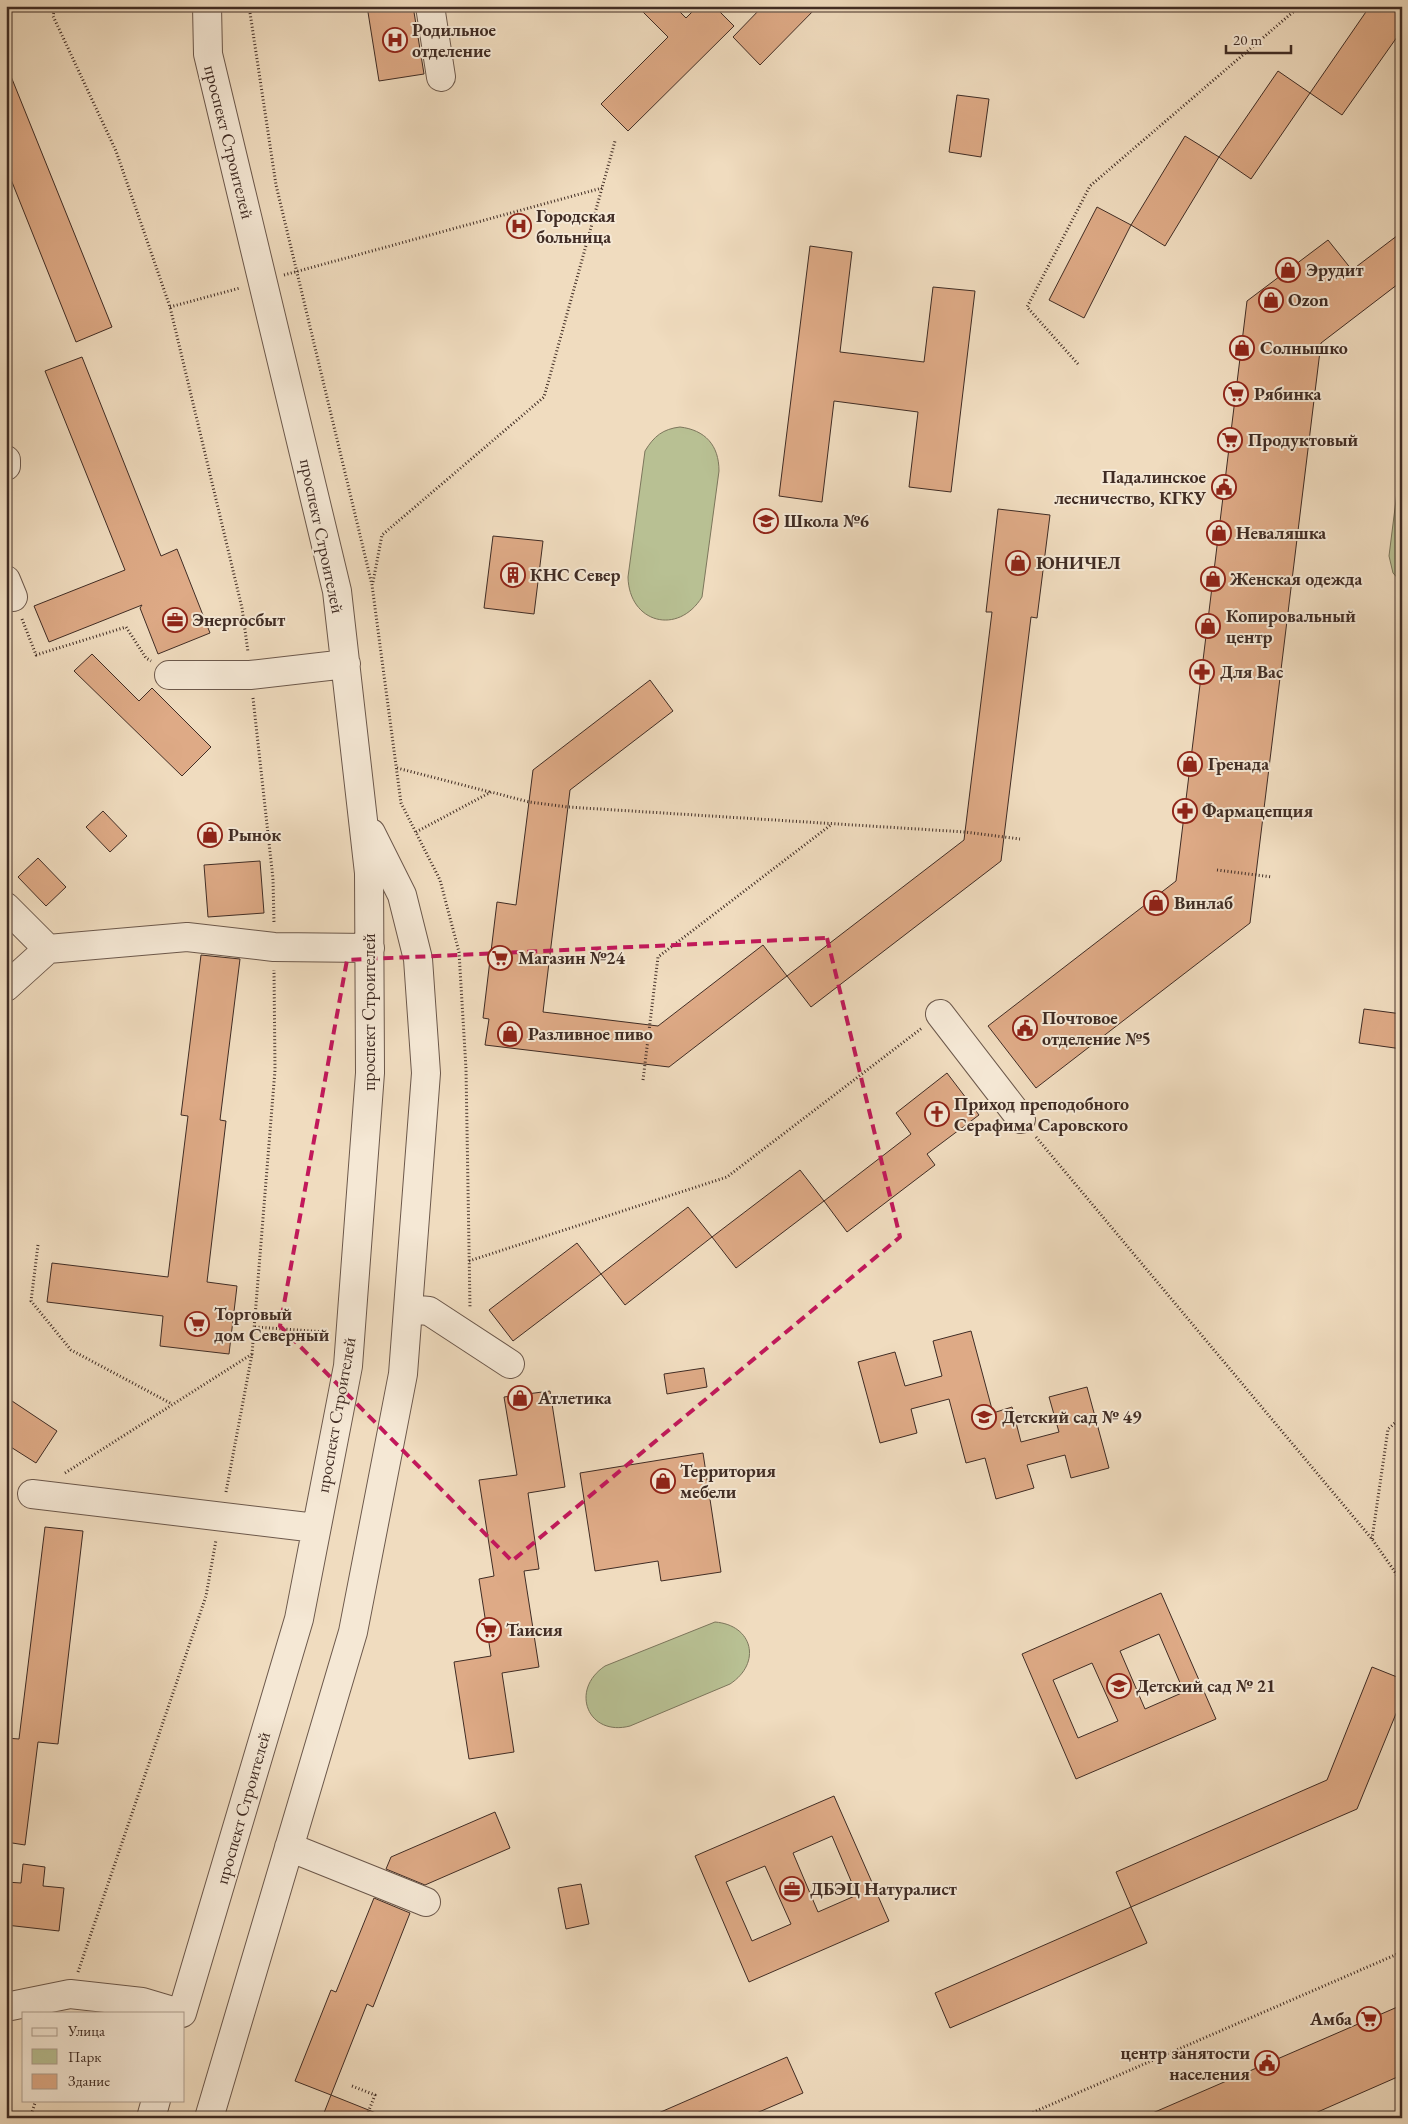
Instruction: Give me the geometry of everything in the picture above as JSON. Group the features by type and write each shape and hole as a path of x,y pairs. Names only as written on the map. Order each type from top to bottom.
{"street":[{"name":"проспект Строителей","path":"181,2012 299,1619 348,1366 370,1073 369,873 337,591 208,54 207,6"},
{"path":"430,6 441,77"},
{"path":"6,460 6,466"},
{"path":"169,675 250,676 346,664"},
{"path":"209,2118 353,1632 403,1374 426,1073 418,959 402,895 363,817"},
{"path":"6,907 48,949"},
{"path":"6,987 48,949 187,937 274,947 370,948"},
{"path":"940,1014 1021,1119"},
{"path":"408,1309 429,1311 510,1364"},
{"path":"32,1494 316,1528"},
{"path":"289,1847 426,1902"},
{"path":"6,2007 70,1994 142,2002 177,2012"},
{"path":"151,2118 155,2102"}],"path":[{"path":"55,6 53,16 116,152 170,307 242,608 273,879 274,947 274,1070 252,1354 206,1596 70,1994"},
{"path":"249,6 276,184 372,585 401,803 440,880 459,952 465,1062 471,1338"},
{"path":"1078,364 1028,307 1090,186 1300,6"},
{"path":"372,585 382,535 544,397 615,141"},
{"path":"170,307 602,188"},
{"path":"10,589 36,655 126,627 146,658 169,675"},
{"path":"396,768 529,802 568,807 965,832 1020,839"},
{"path":"416,832 490,792"},
{"path":"643,1080 658,957 832,824"},
{"path":"1217,870 1272,876"},
{"path":"469,1261 727,1177 940,1014"},
{"path":"1021,1119 1372,1539 1402,1582"},
{"path":"38,1245 31,1301 71,1350 173,1405"},
{"path":"32,1494 252,1354"},
{"path":"1372,1539 1388,1429 1402,1417"},
{"path":"1020,2118 1402,1952"},
{"path":"352,2086 375,2095 366,2118"},
{"path":"30,2118 35,2102"}],"highlighted area":[{"path":"827,938 900,1237 512,1561 280,1326 347,960"}],"green space":[{"path":"680,427 697,431 709,440 716,454 719,471 702,597 692,609 680,617 668,620 656,619 646,614 637,605 630,593 628,577 645,451 660,434 669,429"},
{"path":"1402,452 1402,583 1393,573 1389,556"},
{"path":"715,1622 738,1630 745,1637 749,1646 746,1666 730,1684 630,1726 615,1728 603,1725 594,1718 588,1709 586,1698 588,1687 594,1676 605,1666"}],"building":[{"name":"Родильное отделение","path":"367,6 413,6 424,74 379,81"},
{"path":"637,6 674,6 686,18 698,6 714,6 734,26 628,131 601,104 668,37"},
{"path":"763,6 818,6 760,65 733,37"},
{"path":"1370,6 1402,6 1402,30 1342,115 1310,93"},
{"path":"6,64 112,327 76,342 6,167"},
{"path":"1278,71 1310,93 1251,179 1219,157"},
{"path":"957,95 989,99 981,157 949,152"},
{"path":"1185,136 1219,157 1165,246 1131,225"},
{"path":"1097,207 1131,225 1084,318 1049,300"},
{"path":"1402,232 1402,281 1321,343 1250,923 1036,1088 988,1026 1176,881 1247,301 1328,240 1352,270"},
{"path":"810,246 852,252 840,352 924,362 933,287 975,291 951,492 909,487 918,412 834,401 822,502 779,496"},
{"path":"82,357 161,556 177,549 210,633 158,654 140,608 142,605 49,642 34,606 125,570 45,371"},
{"path":"998,509 1050,515 1037,618 1031,617 1001,861 811,1007 787,976 964,840 992,612 986,612"},
{"name":"КНС Север","path":"493,536 543,541 534,614 484,608"},
{"path":"92,654 139,701 152,688 211,747 182,776 74,671"},
{"path":"650,680 673,711 570,790 543,1012 658,1026 763,945 787,976 669,1067 485,1045 489,1019 483,1018 497,902 516,905 533,770"},
{"path":"103,811 127,836 110,852 86,827"},
{"path":"38,858 66,887 46,906 18,877"},
{"path":"260,861 264,913 208,917 204,865"},
{"path":"201,955 240,959 220,1120 226,1121 207,1282 237,1286 229,1354 160,1346 163,1316 47,1302 52,1263 168,1277 188,1116 181,1115"},
{"path":"1364,1009 1402,1014 1402,1049 1359,1043"},
{"path":"947,1073 979,1115 927,1154 935,1165 847,1232 824,1201 911,1134 896,1113"},
{"path":"800,1170 824,1201 736,1268 712,1237"},
{"path":"688,1207 712,1237 625,1305 601,1274"},
{"path":"577,1243 601,1274 513,1341 489,1310"},
{"name":"Детский сад № 49","path":"971,1331 993,1413 1012,1407 1021,1442 1059,1432 1049,1397 1087,1387 1109,1468 1071,1478 1065,1455 1027,1465 1034,1488 996,1499 985,1458 966,1463 949,1399 911,1409 917,1433 880,1443 858,1362 895,1352 905,1386 942,1376 933,1341"},
{"path":"704,1368 707,1387 667,1394 664,1374"},
{"path":"550,1391 565,1487 528,1493 539,1569 524,1571 539,1667 502,1673 514,1752 469,1759 454,1662 491,1656 479,1579 494,1576 479,1480 517,1475 504,1397"},
{"path":"6,1397 57,1431 36,1463 6,1444"},
{"path":"703,1453 721,1572 661,1581 658,1561 595,1571 580,1473"},
{"path":"45,1527 83,1531 58,1744 38,1742 25,1845 6,1842 6,1738 19,1739"},
{"name":"Детский сад № 21","path":"1161,1593 1216,1719 1076,1779 1022,1654","holes":["1159,1634 1184,1692 1145,1709 1120,1651","1092,1663 1118,1721 1078,1738 1053,1680"]},
{"path":"1372,1667 1402,1679 1402,1699 1357,1809 1131,1907 1116,1872 1327,1780"},
{"name":"ДБЭЦ Натуралист","path":"834,1796 889,1921 749,1982 695,1856","holes":["832,1836 857,1895 818,1912 793,1853","765,1866 791,1924 752,1941 726,1882"]},
{"path":"495,1812 510,1848 425,1885 386,1869 391,1857"},
{"path":"23,1864 45,1867 43,1886 64,1888 59,1931 6,1925 6,1882 21,1883"},
{"path":"581,1884 589,1924 566,1929 558,1888"},
{"path":"374,1898 410,1913 373,2007 367,2004 331,2095 295,2081 331,1990 336,1992"},
{"path":"1131,1907 1147,1943 950,2028 935,1993"},
{"path":"1402,2005 1402,2075 1304,2118 1141,2118"},
{"path":"787,2057 803,2093 745,2118 647,2118"},
{"path":"331,2095 386,2117 386,2118 322,2118"}],"place":[{"name":"Родильное отделение","path":"395,40"},
{"name":"Городская больница","path":"519,226"},
{"name":"Эрудит","path":"1288,270"},
{"name":"Ozon","path":"1271,300"},
{"name":"Солнышко","path":"1242,348"},
{"name":"Рябинка","path":"1236,394"},
{"name":"Продуктовый","path":"1230,440"},
{"name":"Падалинское лесничество, КГКУ","path":"1224,487"},
{"name":"Школа №6","path":"766,521"},
{"name":"Неваляшка","path":"1219,533"},
{"name":"ЮНИЧЕЛ","path":"1018,563"},
{"name":"КНС Север","path":"513,575"},
{"name":"Женская одежда","path":"1213,579"},
{"name":"Энергосбыт","path":"175,620"},
{"name":"Копировальный центр","path":"1208,626"},
{"name":"Для Вас","path":"1202,672"},
{"name":"Гренада","path":"1190,764"},
{"name":"Фармацепция","path":"1185,811"},
{"name":"Рынок","path":"210,835"},
{"name":"Винлаб","path":"1156,903"},
{"name":"Магазин №24","path":"500,958"},
{"name":"Почтовое отделение №5","path":"1025,1028"},
{"name":"Разливное пиво","path":"510,1034"},
{"name":"Приход преподобного Серафима Саровского","path":"937,1114"},
{"name":"Торговый дом Северный","path":"197,1324"},
{"name":"Атлетика","path":"520,1398"},
{"name":"Детский сад № 49","path":"984,1417"},
{"name":"Территория мебели","path":"663,1481"},
{"name":"Таисия","path":"489,1630"},
{"name":"Детский сад № 21","path":"1119,1686"},
{"name":"ДБЭЦ Натуралист","path":"792,1889"},
{"name":"Амба","path":"1369,2019"},
{"name":"центр занятости населения","path":"1267,2063"}]}
